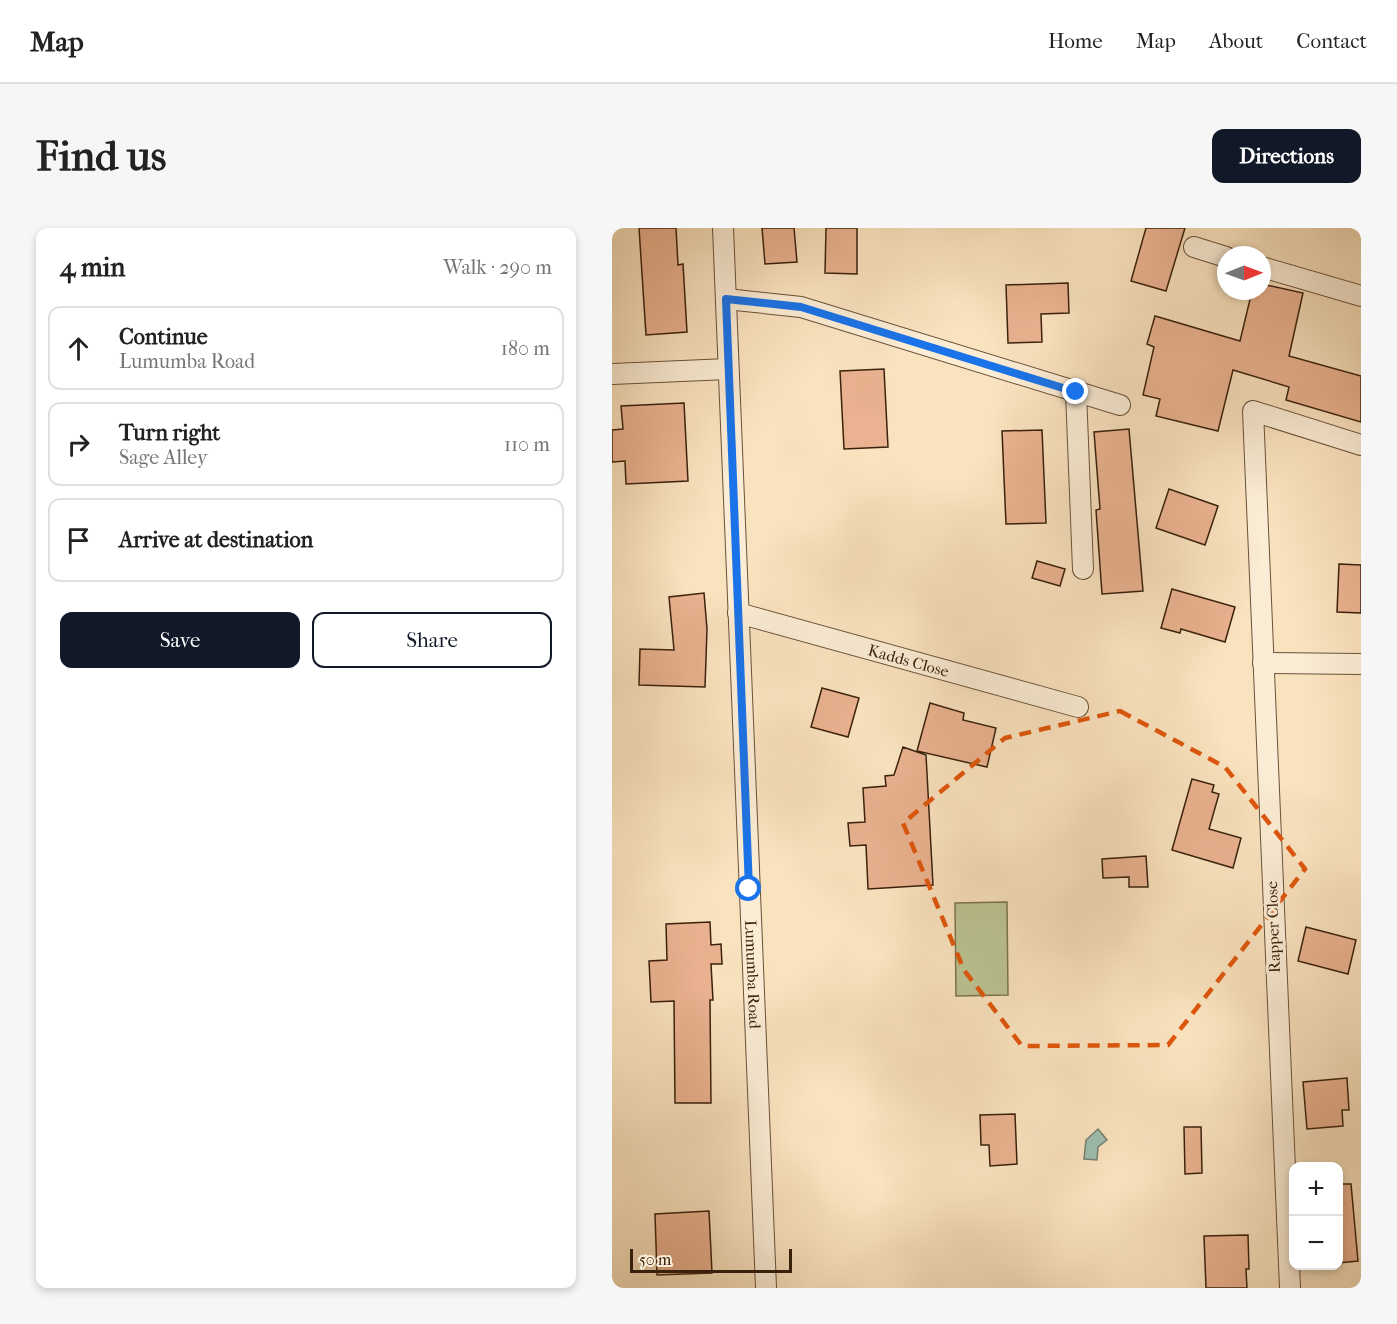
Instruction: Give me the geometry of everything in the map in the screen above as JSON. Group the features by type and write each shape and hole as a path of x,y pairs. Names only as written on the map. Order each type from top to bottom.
{"street":[{"name":"Lumumba Road","path":"723,228 766,1288"},
{"path":"1194,247 1217,253"},
{"path":"1271,270 1361,296"},
{"path":"726,299 801,307 1120,405"},
{"path":"612,374 728,369"},
{"path":"1076,392 1083,569"},
{"name":"Rapper Close","path":"1290,1288 1253,411 1361,445"},
{"name":"Kadds Close","path":"738,613 1078,707"},
{"path":"1263,663 1361,664"}],"highlighted area":[{"path":"1120,711 1225,767 1305,869 1168,1045 1022,1046 964,970 903,823 1005,738"}],"green space":[{"path":"1007,902 1008,995 956,996 955,903"}],"shaded area":[{"path":"1098,1129 1107,1140 1098,1147 1097,1160 1084,1159 1086,1140"}],"building":[{"path":"639,228 676,228 678,265 683,264 687,332 646,335"},
{"path":"762,228 794,228 797,262 765,264"},
{"path":"826,228 857,228 857,274 825,273"},
{"path":"1146,228 1185,228 1166,291 1131,281"},
{"path":"1068,283 1069,313 1041,314 1042,342 1008,343 1006,285"},
{"path":"1271,286 1303,293 1289,356 1361,376 1361,422 1286,400 1289,387 1233,370 1218,431 1156,416 1160,399 1143,395 1154,347 1147,344 1155,316 1240,341 1250,300 1271,300"},
{"path":"884,369 888,447 844,449 840,371"},
{"path":"684,403 688,481 626,484 625,461 612,462 612,430 623,429 621,406"},
{"path":"1129,429 1143,591 1102,594 1096,510 1100,509 1094,432"},
{"path":"1042,430 1046,523 1006,524 1002,431"},
{"path":"1169,489 1218,506 1205,545 1156,528"},
{"path":"1037,561 1065,569 1060,586 1032,578"},
{"path":"1339,564 1361,565 1361,613 1337,612"},
{"path":"1172,589 1235,607 1225,642 1181,629 1180,633 1161,628"},
{"path":"704,593 707,629 705,687 639,685 640,649 674,650 669,597"},
{"path":"822,688 859,698 848,737 811,727"},
{"path":"930,703 964,713 963,720 996,728 987,767 917,751"},
{"path":"903,747 926,755 933,885 868,889 866,845 850,846 848,823 865,822 863,788 886,786 885,776 894,775"},
{"path":"1192,779 1214,785 1212,792 1219,794 1209,829 1241,838 1233,868 1172,850"},
{"path":"1146,856 1148,887 1129,887 1129,877 1103,878 1102,859"},
{"path":"710,922 711,945 721,944 722,964 711,964 713,1000 710,1000 711,1103 675,1103 674,1001 651,1002 649,961 667,960 666,924"},
{"path":"1306,927 1356,940 1348,974 1298,961"},
{"path":"1347,1078 1349,1110 1342,1110 1343,1126 1307,1129 1303,1082"},
{"path":"1015,1114 1017,1164 990,1166 989,1145 981,1145 980,1115"},
{"path":"1184,1127 1201,1127 1202,1173 1185,1174"},
{"path":"1343,1184 1351,1184 1358,1261 1343,1262"},
{"path":"709,1211 712,1273 657,1275 655,1214"},
{"path":"1248,1235 1247,1288 1206,1288 1204,1236"}],"route":[{"path":"749,889 726,299 801,307 1076,392"}]}
